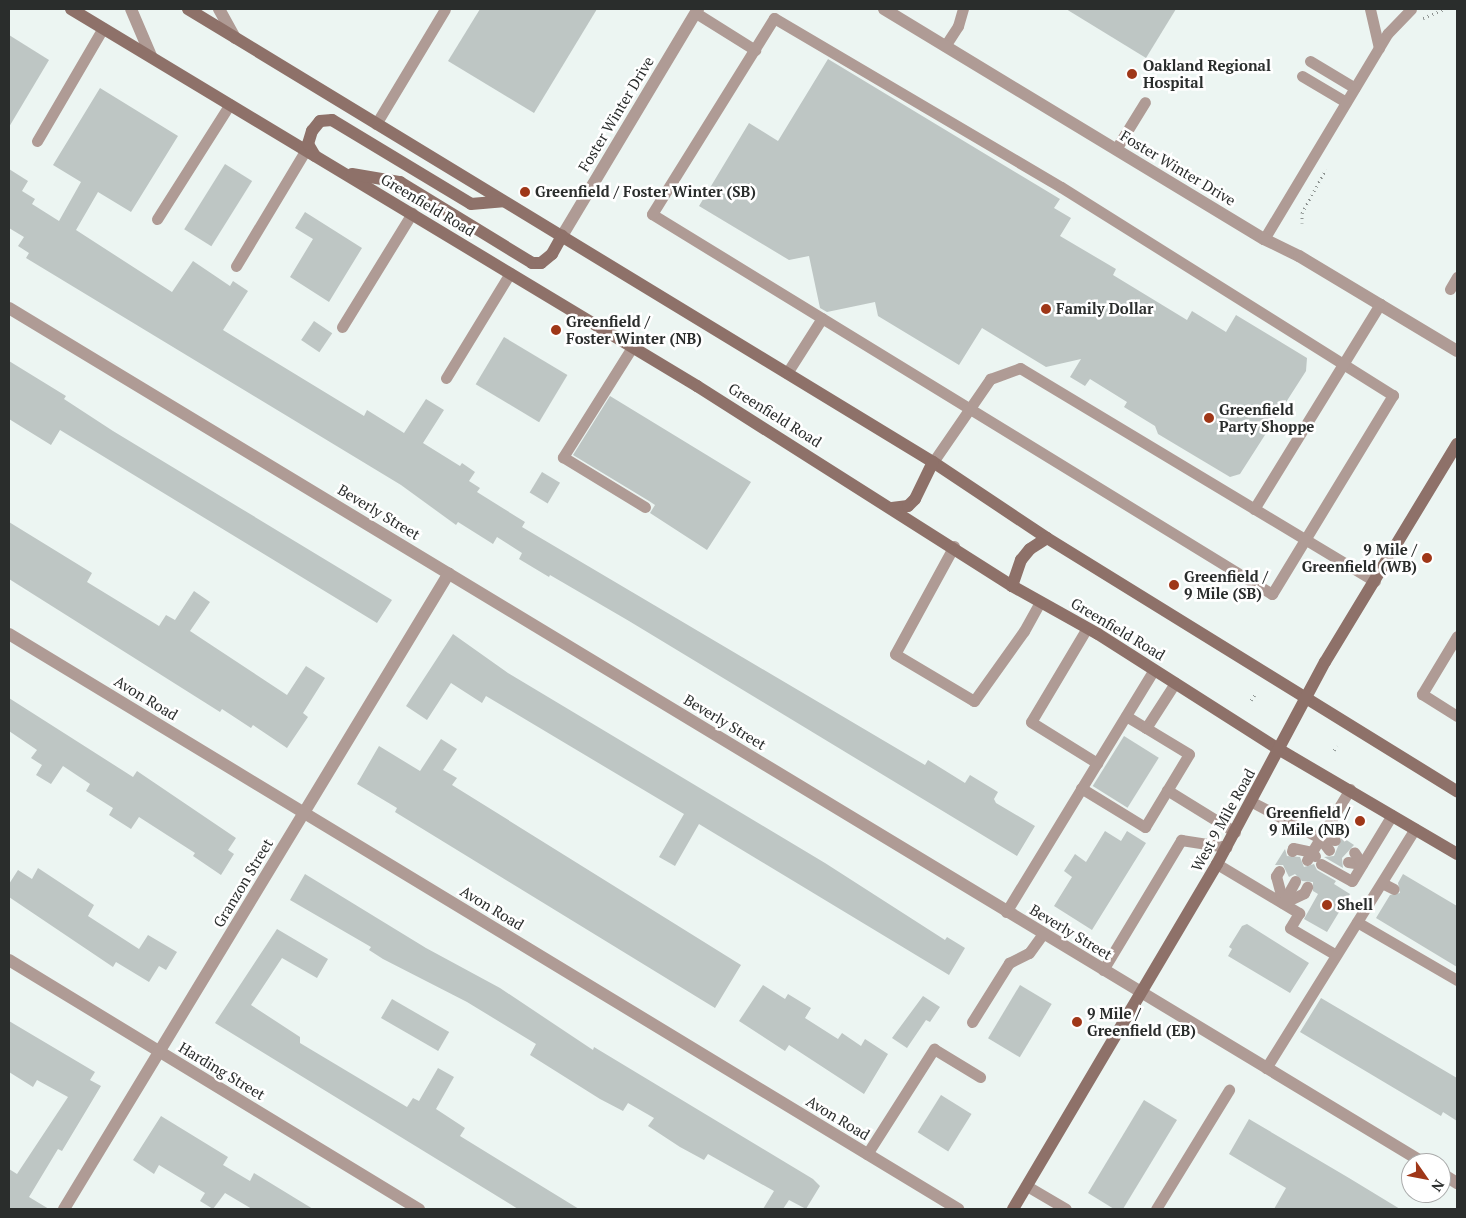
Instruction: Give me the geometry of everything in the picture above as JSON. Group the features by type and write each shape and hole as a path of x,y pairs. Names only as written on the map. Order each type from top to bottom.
{"main road":[{"name":"Greenfield Road","path":"71,9 510,273 954,546 1012,586 1087,628 1280,750 1350,789 1457,854"},
{"path":"188,9 933,462 1047,538 1457,791"},
{"path":"310,153 308,144 312,131 320,121 332,120 471,204 503,201"},
{"path":"342,172 400,182 532,263 541,263 552,254 562,236"},
{"name":"West 9 Mile Road","path":"1013,1209 1142,994 1252,802 1306,697 1457,444"},
{"path":"892,508 908,506 915,499 933,462"},
{"path":"1012,586 1021,560 1030,549 1047,538"}],"street":[{"path":"131,9 151,56"},
{"path":"219,9 235,38"},
{"name":"Foster Winter Drive","path":"884,9 1264,239 1299,256 1457,351"},
{"name":"Foster Winter Drive","path":"562,236 697,11"},
{"name":"Beverly Street","path":"9,308 1407,1153"},
{"name":"Granzon Street","path":"64,1209 449,573"},
{"name":"Avon Road","path":"9,634 958,1209"},
{"name":"Harding Street","path":"9,960 419,1209"}],"lane":[{"path":"376,124 445,9"},
{"path":"945,46 958,26 963,9"},
{"path":"1370,9 1379,48"},
{"path":"1264,239 1379,48 1411,9"},
{"path":"697,11 755,50"},
{"path":"774,18 1061,186 1393,395 1272,594 652,214 755,50 774,18"},
{"path":"37,141 103,28"},
{"path":"1310,61 1355,88"},
{"path":"1302,76 1346,102"},
{"path":"1116,150 1145,102"},
{"path":"157,219 230,104"},
{"path":"236,266 310,153"},
{"path":"342,327 412,213"},
{"path":"446,378 510,273"},
{"path":"1450,289 1457,277"},
{"path":"1254,509 1380,304"},
{"path":"787,373 822,318"},
{"path":"631,348 563,457 645,507"},
{"path":"933,462 990,379 1020,368 1375,581"},
{"path":"954,546 895,654 974,701 1024,631 1040,602"},
{"path":"1087,628 1031,722 1097,763"},
{"path":"1457,636 1422,694 1457,716"},
{"path":"1006,912 1154,670"},
{"path":"1146,728 1174,683"},
{"path":"1081,788 1145,827 1189,754 1126,716"},
{"path":"1310,856 1350,789"},
{"path":"1167,790 1235,832"},
{"path":"1252,802 1332,845"},
{"path":"1292,851 1293,848 1310,856 1320,866 1352,881 1392,815"},
{"path":"1266,1068 1415,829"},
{"path":"1103,970 1182,840 1226,847"},
{"path":"1351,857 1362,864"},
{"path":"1216,864 1298,913 1290,928 1336,955"},
{"path":"1280,871 1276,876 1282,903"},
{"path":"1282,903 1295,881"},
{"path":"1382,882 1394,890"},
{"path":"1282,903 1304,893 1307,887"},
{"path":"1358,922 1457,980"},
{"path":"972,1022 1009,962 1029,953 1043,934"},
{"path":"867,1154 934,1049 980,1077"},
{"path":"1156,1209 1229,1090"},
{"path":"1027,1186 1066,1209"}],"path":[{"path":"1252,700 1256,693"},
{"path":"1334,750 1337,746"}],"building":[{"path":"480,9 597,9 534,113 448,61"},
{"path":"1066,9 1176,9 1146,58"},
{"path":"9,35 49,60 9,127"},
{"path":"828,59 1060,199 1054,208 1071,218 1060,236 1116,269 1113,275 1187,320 1192,311 1226,332 1236,315 1307,358 1306,371 1240,474 1230,477 1158,434 1155,426 1124,407 1127,402 1090,379 1085,386 1070,377 1081,359 1046,367 982,328 959,365 878,316 875,302 827,312 820,308 809,256 789,260 699,206 749,123 778,141"},
{"path":"100,88 178,136 131,212 98,192 76,230 172,292 193,261 230,286 233,281 248,291 223,330 364,416 367,410 404,433 426,399 444,410 423,443 460,466 462,463 475,472 469,481 480,488 477,492 525,522 522,527 925,765 928,760 965,783 970,775 998,792 994,799 996,803 1035,826 1017,856 629,621 519,559 522,553 497,537 493,544 458,522 456,525 401,485 26,258 29,253 18,246 24,237 9,228 9,169 28,181 22,191 35,199 32,204 59,221 81,182 53,165"},
{"path":"225,164 252,181 211,246 184,229"},
{"path":"305,212 362,248 329,302 290,277 313,239 295,228"},
{"path":"314,321 332,333 319,352 301,340"},
{"path":"504,337 567,375 539,422 476,384"},
{"path":"9,361 66,396 64,399 113,431 392,600 377,623 60,430 51,445 9,419"},
{"path":"610,396 751,482 707,550 650,513 655,505 573,455"},
{"path":"542,472 560,483 548,503 530,493"},
{"path":"9,522 92,573 87,582 159,626 166,615 175,620 194,591 210,602 190,631 287,695 306,666 325,678 303,713 308,717 287,748 253,725 251,728 222,709 220,712 9,579"},
{"path":"453,634 508,673 825,863 945,940 947,937 965,948 949,975 699,824 675,866 659,857 684,814 486,696 482,703 451,683 427,720 406,706"},
{"path":"9,698 133,777 137,771 236,838 228,850 234,854 221,875 193,856 195,853 139,817 131,829 109,815 113,808 86,791 90,784 63,766 51,784 36,775 42,765 31,758 37,750 9,731"},
{"path":"1124,736 1159,758 1128,808 1093,786"},
{"path":"441,739 457,749 443,770 457,778 452,785 741,965 715,1008 395,812 397,808 357,784 379,746 420,771"},
{"path":"1105,831 1121,841 1127,831 1146,843 1092,930 1054,906 1072,877 1064,871 1075,854 1086,862"},
{"path":"1342,837 1354,845 1342,858 1343,868 1324,857 1334,856"},
{"path":"1285,849 1287,856 1300,857 1304,867 1314,864 1317,870 1336,881 1334,884 1350,894 1327,932 1304,919 1318,894 1313,891 1313,882 1302,881 1295,874 1289,877 1283,865 1275,865"},
{"path":"38,868 94,905 88,916 139,949 148,935 177,952 166,970 159,966 149,982 116,962 113,967 9,897 9,884 18,870 32,879"},
{"path":"305,874 426,948 500,988 593,1050 594,1047 813,1179 820,1186 806,1209 789,1200 783,1209 763,1209 774,1191 708,1154 704,1160 680,1147 648,1126 654,1118 628,1103 623,1111 600,1099 530,1055 536,1044 467,1002 383,959 369,950 371,947 290,900"},
{"path":"1403,874 1457,906 1457,967 1376,918 1390,895 1400,893 1398,883"},
{"path":"1247,924 1309,963 1290,993 1228,956 1232,949 1229,947 1242,926"},
{"path":"277,929 328,959 317,978 282,958 251,1005 300,1037 300,1043 407,1107 413,1098 419,1101 438,1068 454,1077 436,1109 465,1128 460,1136 579,1209 518,1209 215,1023"},
{"path":"763,985 785,999 788,994 811,1008 805,1018 838,1039 842,1033 861,1046 865,1039 888,1054 864,1094 789,1045 785,1051 739,1021"},
{"path":"1020,985 1052,1004 1020,1057 988,1038"},
{"path":"923,996 940,1007 930,1022 926,1020 907,1048 892,1038"},
{"path":"1321,998 1457,1078 1457,1121 1443,1112 1441,1116 1300,1032"},
{"path":"392,999 449,1032 438,1051 381,1018"},
{"path":"9,1021 95,1072 90,1080 101,1086 62,1151 58,1149 29,1197 49,1209 9,1209 9,1169 17,1174 68,1097 37,1080 33,1087 9,1072"},
{"path":"941,1095 972,1114 948,1151 918,1132"},
{"path":"1144,1100 1177,1120 1123,1209 1114,1209 1088,1193"},
{"path":"161,1116 228,1157 223,1165 250,1181 254,1173 313,1209 252,1209 225,1193 213,1209 200,1201 205,1193 159,1165 154,1174 133,1160"},
{"path":"1249,1119 1400,1209 1274,1209 1286,1188 1229,1154"}],"place":[{"name":"Oakland Regional Hospital","path":"1132,74"},
{"name":"Greenfield / Foster Winter (SB)","path":"525,192"},
{"name":"Family Dollar","path":"1046,309"},
{"name":"Greenfield / Foster Winter (NB)","path":"556,330"},
{"name":"Greenfield Party Shoppe","path":"1209,418"},
{"name":"9 Mile / Greenfield (WB)","path":"1427,558"},
{"name":"Greenfield / 9 Mile (SB)","path":"1174,585"},
{"name":"Greenfield / 9 Mile (NB)","path":"1360,821"},
{"name":"Shell","path":"1327,905"},
{"name":"9 Mile / Greenfield (EB)","path":"1077,1022"}]}
